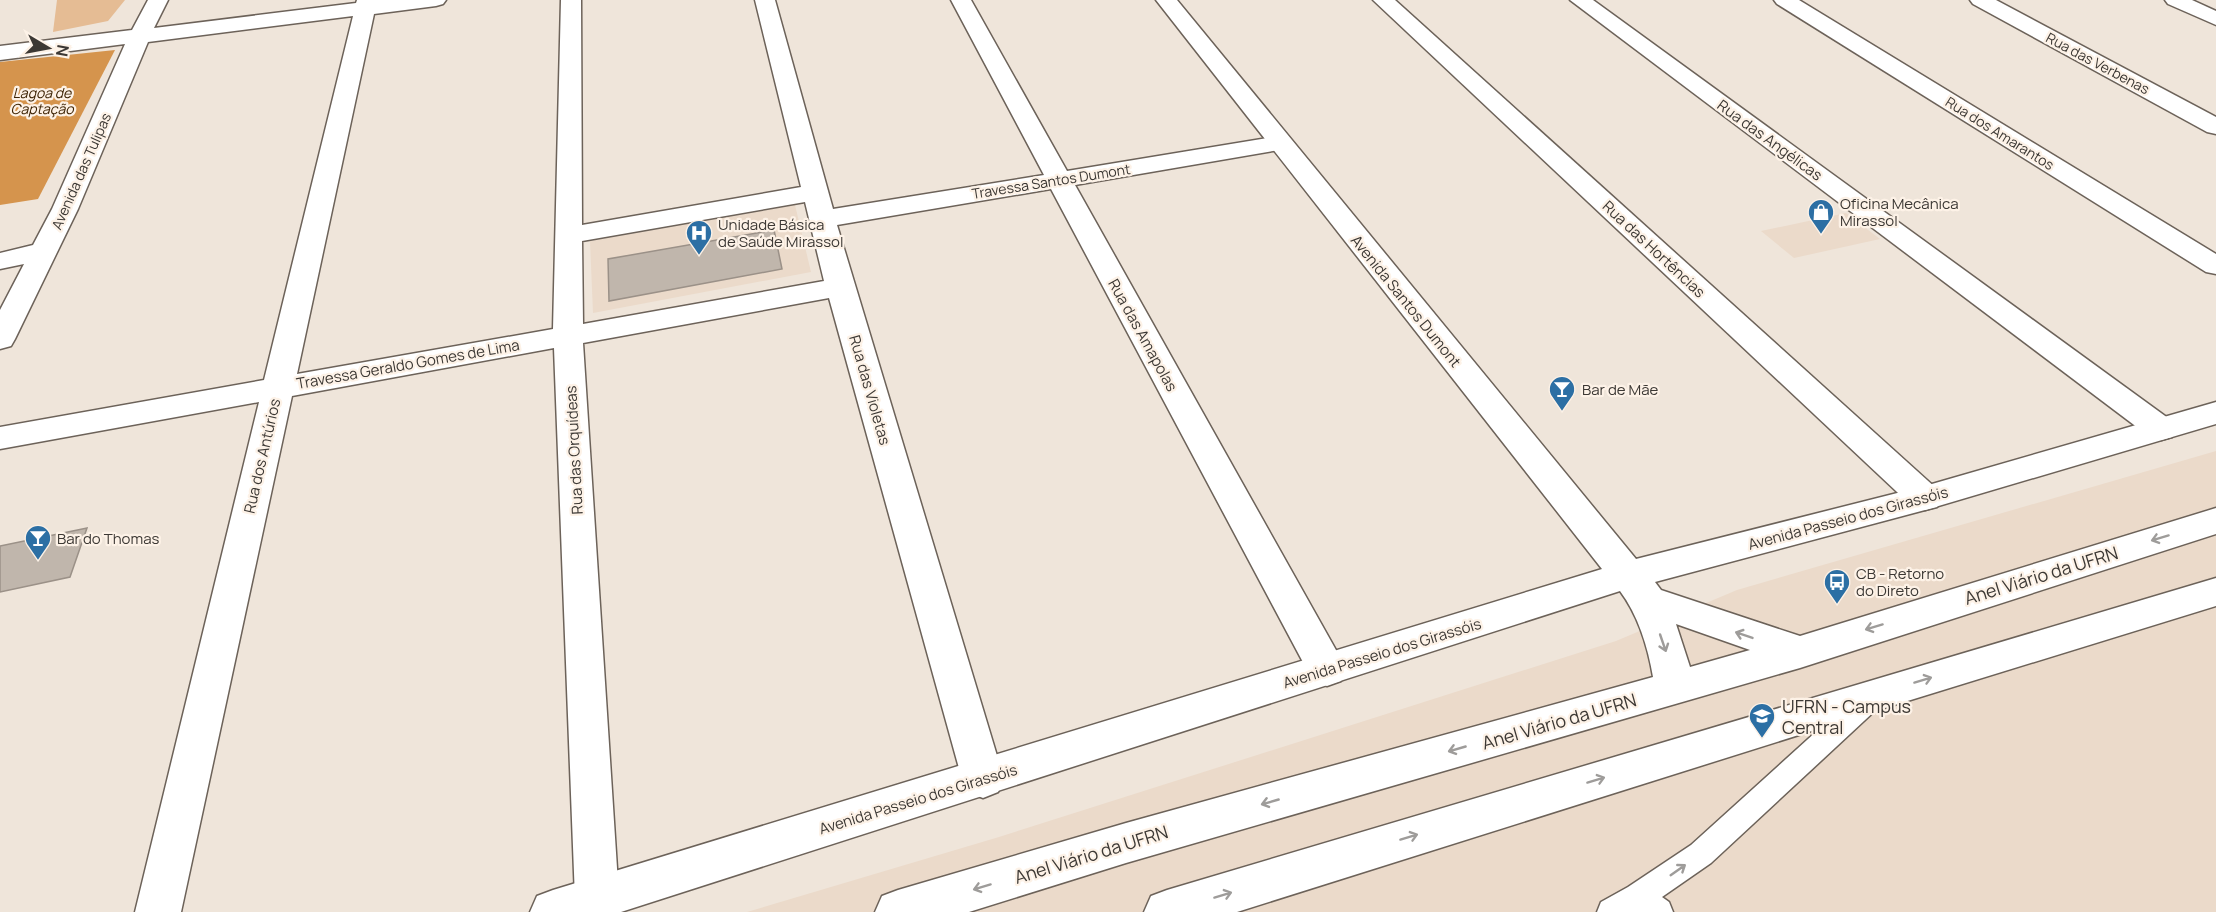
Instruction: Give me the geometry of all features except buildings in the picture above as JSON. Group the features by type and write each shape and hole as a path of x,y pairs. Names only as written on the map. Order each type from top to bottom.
{"street":[{"name":"Avenida das Tulipas","path":"0,339 65,209 139,37 158,0"},
{"path":"0,53 139,37 366,4 436,0"},
{"name":"Rua das Orquídeas","path":"571,0 568,336 597,899"},
{"name":"Rua das Violetas","path":"765,0 840,288 983,779"},
{"name":"Rua das Amapolas","path":"961,0 1327,670"},
{"name":"Avenida Santos Dumont","path":"1166,0 1637,588 1670,661 1675,688"},
{"name":"Rua das Hortências","path":"1383,0 1925,498"},
{"name":"Rua dos Amarantos","path":"1784,0 2216,266"},
{"name":"Rua das Verbenas","path":"1980,0 2216,127"},
{"path":"2175,0 2216,19"},
{"name":"Rua das Angélicas","path":"1589,1 2161,429"},
{"name":"Rua dos Antúrios","path":"158,912 366,4"},
{"name":"Travessa Santos Dumont","path":"569,235 1057,179 1279,143"},
{"path":"0,261 44,251"},
{"name":"Travessa Geraldo Gomes de Lima","path":"0,438 840,288"},
{"name":"Avenida Passeio dos Girassóis","path":"553,912 1327,670 1637,588 1925,498 2216,412"},
{"name":"Anel Viário da UFRN","path":"898,912 1138,840 1800,652 2216,521"},
{"path":"1637,588 1800,652"},
{"path":"1167,912 1875,694 2216,592"}],"lane":[{"path":"1611,912 1648,905 1875,694"}],"shaded area":[{"path":"57,0 125,0 108,21 53,32"},
{"name":"Unidade Básica de Saúde Mirassol","path":"795,205 811,272 593,313 590,241"},
{"name":"Oficina Mecânica Mirassol","path":"1846,213 1880,239 1794,258 1761,231"},
{"name":"UFRN - Campus Central","path":"2216,451 2216,912 747,912 999,837 1616,641 1737,590"}],"water":[{"name":"Lagoa de Captação","path":"115,50 38,199 0,205 0,62"}],"place":[{"name":"Oficina Mecânica Mirassol","path":"1821,235"},
{"name":"Unidade Básica de Saúde Mirassol","path":"699,256"},
{"name":"Bar de Mãe","path":"1562,412"},
{"name":"Bar do Thomas","path":"38,561"},
{"name":"CB - Retorno do Direto","path":"1837,605"},
{"name":"UFRN - Campus Central","path":"1762,739"}]}
